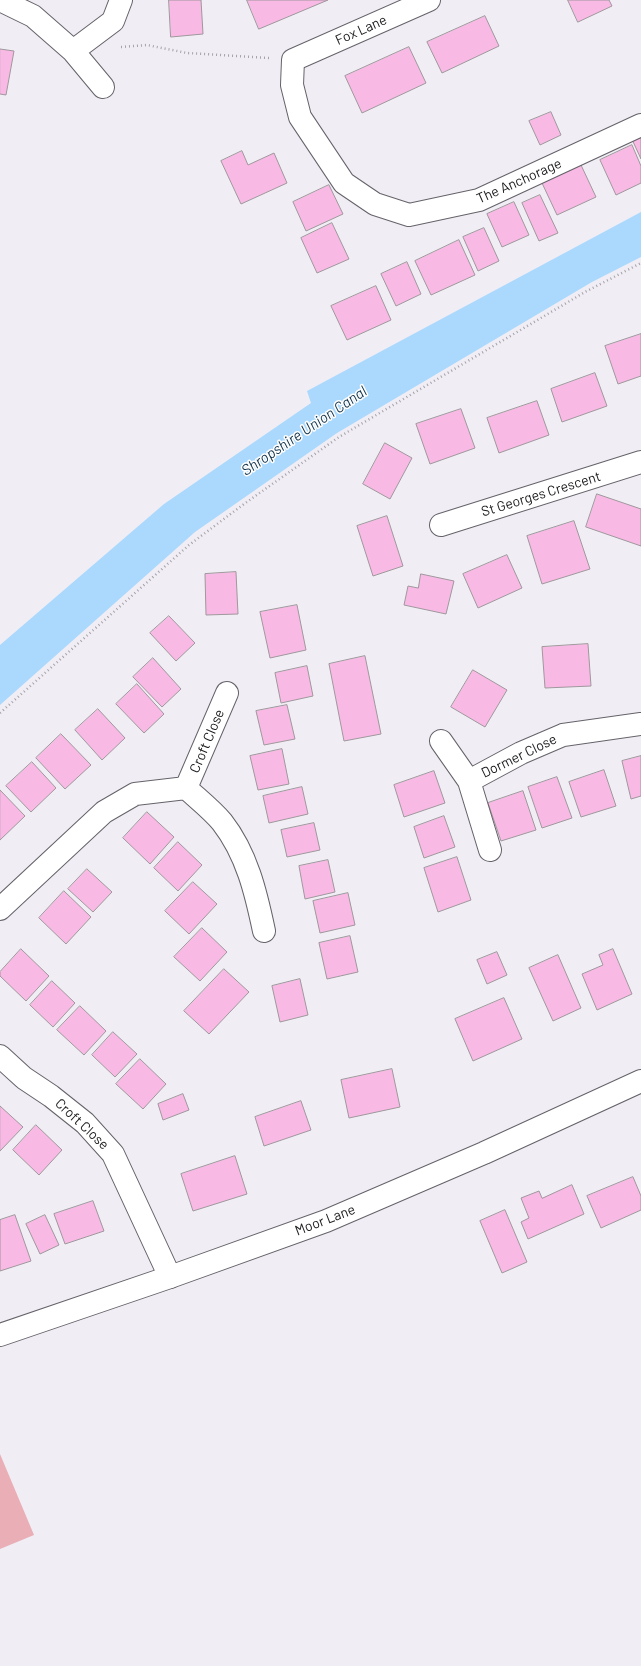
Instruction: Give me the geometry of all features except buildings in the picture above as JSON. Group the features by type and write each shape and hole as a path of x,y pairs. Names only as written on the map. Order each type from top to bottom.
{"street":[{"path":"0,0 33,16 73,51 103,87"},
{"path":"73,51 113,21 120,0"},
{"name":"Fox Lane","path":"293,60 429,0"},
{"name":"The Anchorage","path":"293,60 292,85 300,117 344,183 375,204 409,215 479,200 641,125"},
{"name":"St Georges Crescent","path":"441,525 641,462"},
{"name":"Croft Close","path":"186,788 227,693"},
{"name":"Dormer Close","path":"470,781 521,752 563,735 641,724"},
{"name":"Dormer Close","path":"441,741 470,781 490,850"},
{"name":"Croft Close","path":"0,909 20,888 104,812 134,794 186,788 222,822 243,857 257,897 264,931"},
{"name":"Croft Close","path":"0,1056 24,1078 51,1096 85,1123 113,1154 170,1277"},
{"name":"Moor Lane","path":"0,1334 170,1277 333,1218 484,1153 641,1081"}],"path":[{"path":"117,48 147,45 187,52 293,60"},
{"path":"0,713 189,545 250,499 339,437 585,292 641,262"}],"shaded area":[{"path":"0,1454 34,1535 0,1549"}],"water":[{"name":"Shropshire Union Canal","path":"641,212 641,257 592,282 337,433 195,532 0,705 0,645 164,504 311,403 307,391"}]}
